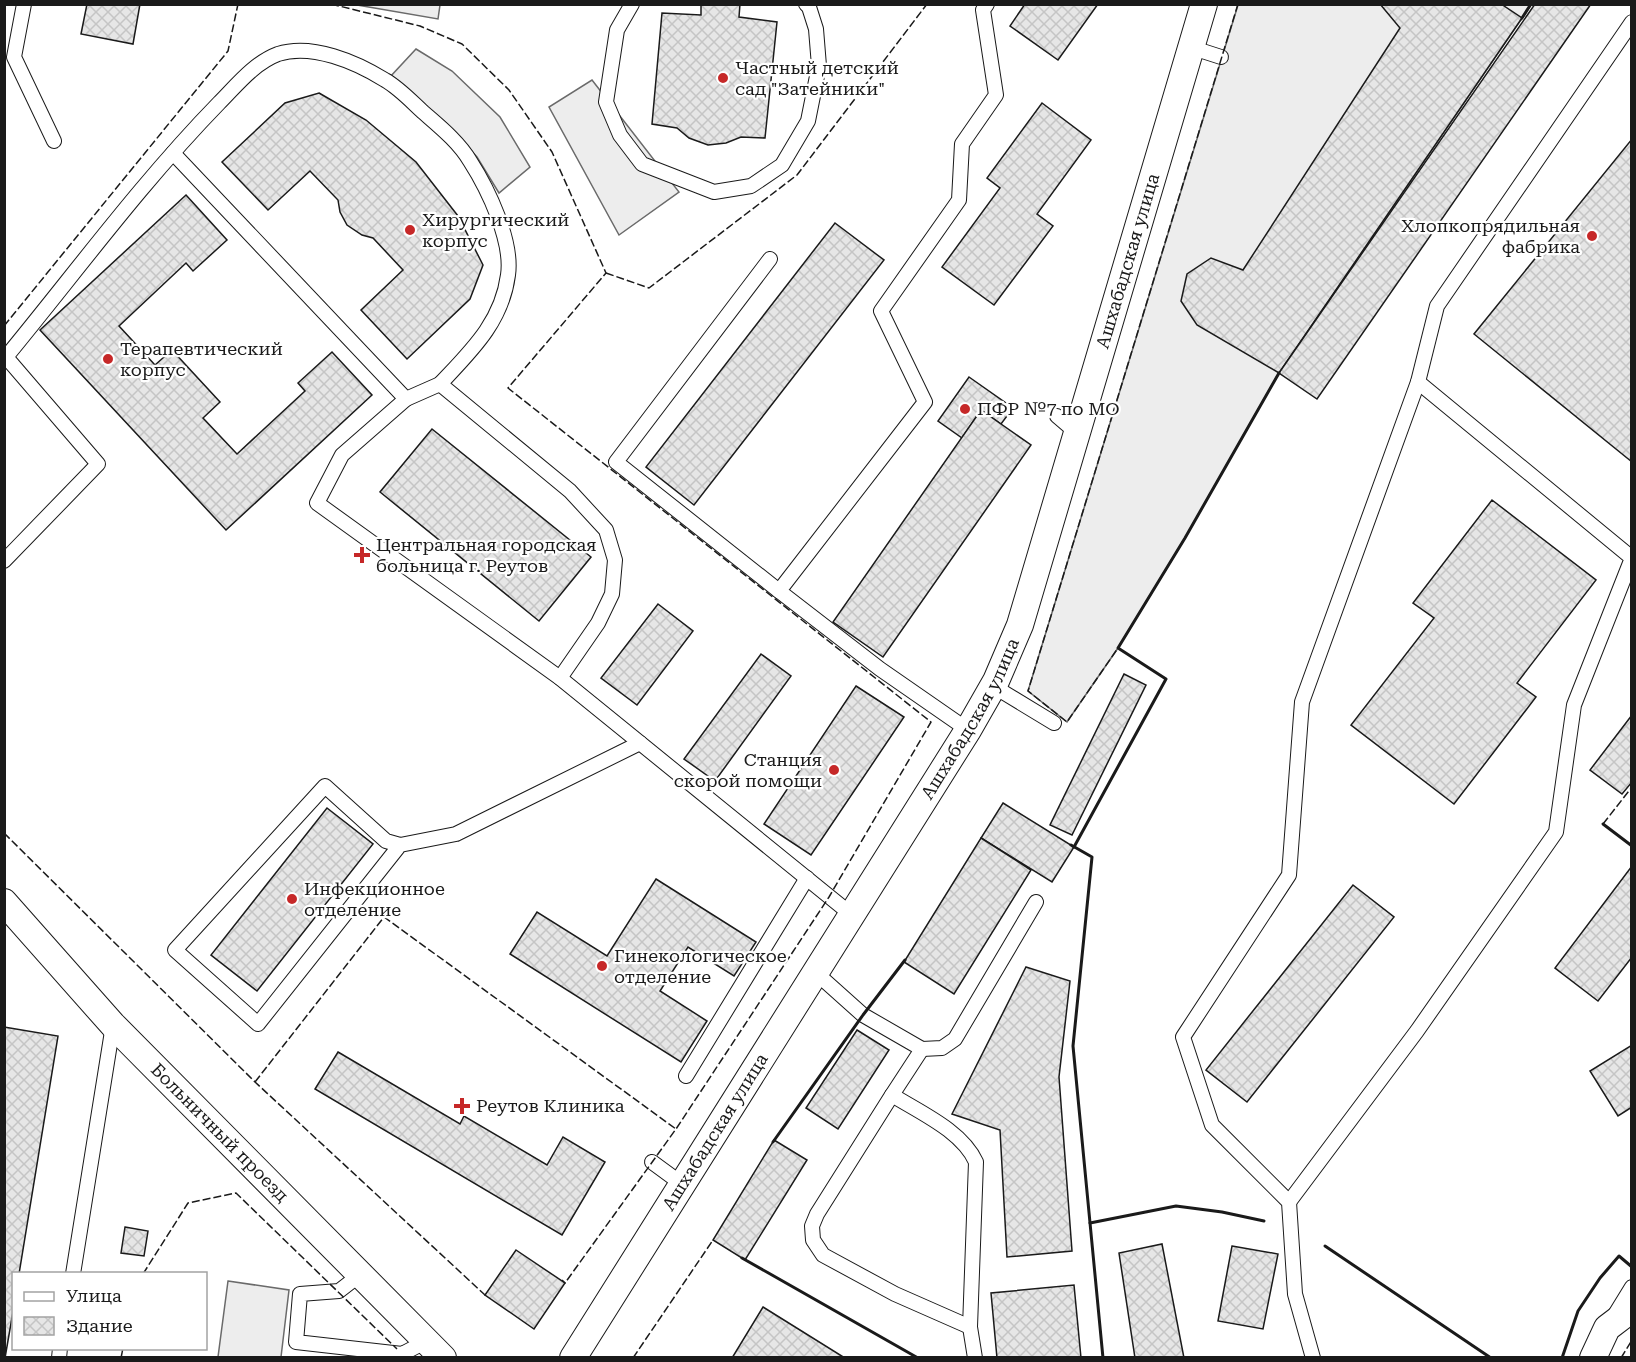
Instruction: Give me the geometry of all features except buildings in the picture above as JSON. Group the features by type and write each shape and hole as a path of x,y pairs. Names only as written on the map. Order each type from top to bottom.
{"street":[{"name":"Ашхабадская улица","path":"573,1358 968,730 993,686 1020,625 1204,4"},
{"name":"Больничный проезд","path":"6,910 113,1025 435,1349"},
{"path":"1593,1358 1607,1328 1632,1308"}],"lane":[{"path":"24,4 14,57 54,141"},
{"path":"632,4 617,30 606,102 620,135 642,164 714,192 751,186 782,165 808,121 819,66 816,29 806,4"},
{"path":"779,591 925,402 881,311 959,200 962,144 996,95 983,10 987,4"},
{"path":"1289,1202 1212,1125 1183,1037 1289,875 1302,702 1418,382 1437,306 1632,22"},
{"path":"1190,47 1221,57"},
{"path":"4,561 98,464 6,357 173,153 253,69 278,54 310,50 349,62 386,80 431,118 469,159 489,197 504,233 509,274 499,311 476,346 440,384 406,399 342,455 316,503 560,678 852,915"},
{"path":"173,153 406,399"},
{"path":"770,259 616,462 880,669 968,730"},
{"path":"1313,1358 1295,1294 1289,1202 1417,1031 1556,832 1574,705 1632,558 1418,382"},
{"path":"440,384 570,490 606,530 615,561 612,594 598,623 560,678"},
{"path":"1057,416 1078,434"},
{"path":"993,686 1054,723"},
{"path":"400,845 258,1024 175,950 325,786 386,841 400,845 456,834 640,743"},
{"path":"686,1076 807,878"},
{"path":"815,972 863,1015 922,1049 942,1048 955,1039 1036,902"},
{"path":"72,1272 113,1025"},
{"path":"922,1049 817,1214 812,1226 813,1240 824,1255 895,1294 970,1327"},
{"path":"892,1095 960,1138 970,1149 976,1161 970,1327 975,1358"},
{"path":"652,1162 682,1184"},
{"path":"361,1274 339,1291 300,1294 296,1342 402,1354 435,1349"},
{"path":"1607,1328 1632,1287"}],"shaded area":[{"path":"440,4 438,19 357,5"},
{"path":"1238,5 1531,5 1279,373 1185,538 1118,648 1067,722 1028,691"},
{"path":"416,49 452,71 500,117 530,167 499,193 477,157 445,122 390,77"},
{"path":"592,80 679,192 619,235 549,107"},
{"path":"228,1281 289,1290 281,1357 218,1357"}],"fence":[{"path":"4,326 228,51 238,4"},
{"path":"331,4 420,26 462,44 509,90 552,152 606,273 508,388 931,722 829,897 676,1129 565,1283 562,1280"},
{"path":"606,273 649,288 797,175 927,4"},
{"path":"1238,4 1028,691 1067,722 1118,648 1185,538 1280,371"},
{"path":"1521,20 1531,4"},
{"path":"1603,824 1632,787"},
{"path":"4,833 255,1082 486,1294"},
{"path":"255,1082 384,917 676,1129"},
{"path":"144,1272 188,1203 236,1193 397,1349"},
{"path":"633,1358 713,1240"},
{"path":"1621,1358 1632,1340"},
{"path":"121,1358 123,1350"}],"wall":[{"path":"1522,18 1531,4"},
{"path":"1074,847 1166,679 1118,648 1185,538 1279,373"},
{"path":"1603,824 1632,846"},
{"path":"1071,845 1092,857 1073,1046 1103,1358"},
{"path":"773,1142 905,960"},
{"path":"1090,1223 1176,1206 1222,1212 1264,1221"},
{"path":"1325,1246 1491,1358"},
{"path":"1562,1358 1578,1311 1600,1278 1619,1256 1632,1267"},
{"path":"742,1258 918,1358"}],"place":[{"name":"Частный детский сад \"Затейники\"","path":"723,78"},
{"name":"Хирургический корпус","path":"410,230"},
{"name":"Хлопкопрядильная фабрика","path":"1592,236"},
{"name":"Терапевтический корпус","path":"108,359"},
{"name":"ПФР №7 по МО","path":"965,409"},
{"name":"Центральная городская больница г. Реутов","path":"362,555"},
{"name":"Станция скорой помощи","path":"834,770"},
{"name":"Инфекционное отделение","path":"292,899"},
{"name":"Гинекологическое отделение","path":"602,966"},
{"name":"Реутов Клиника","path":"462,1106"}]}
